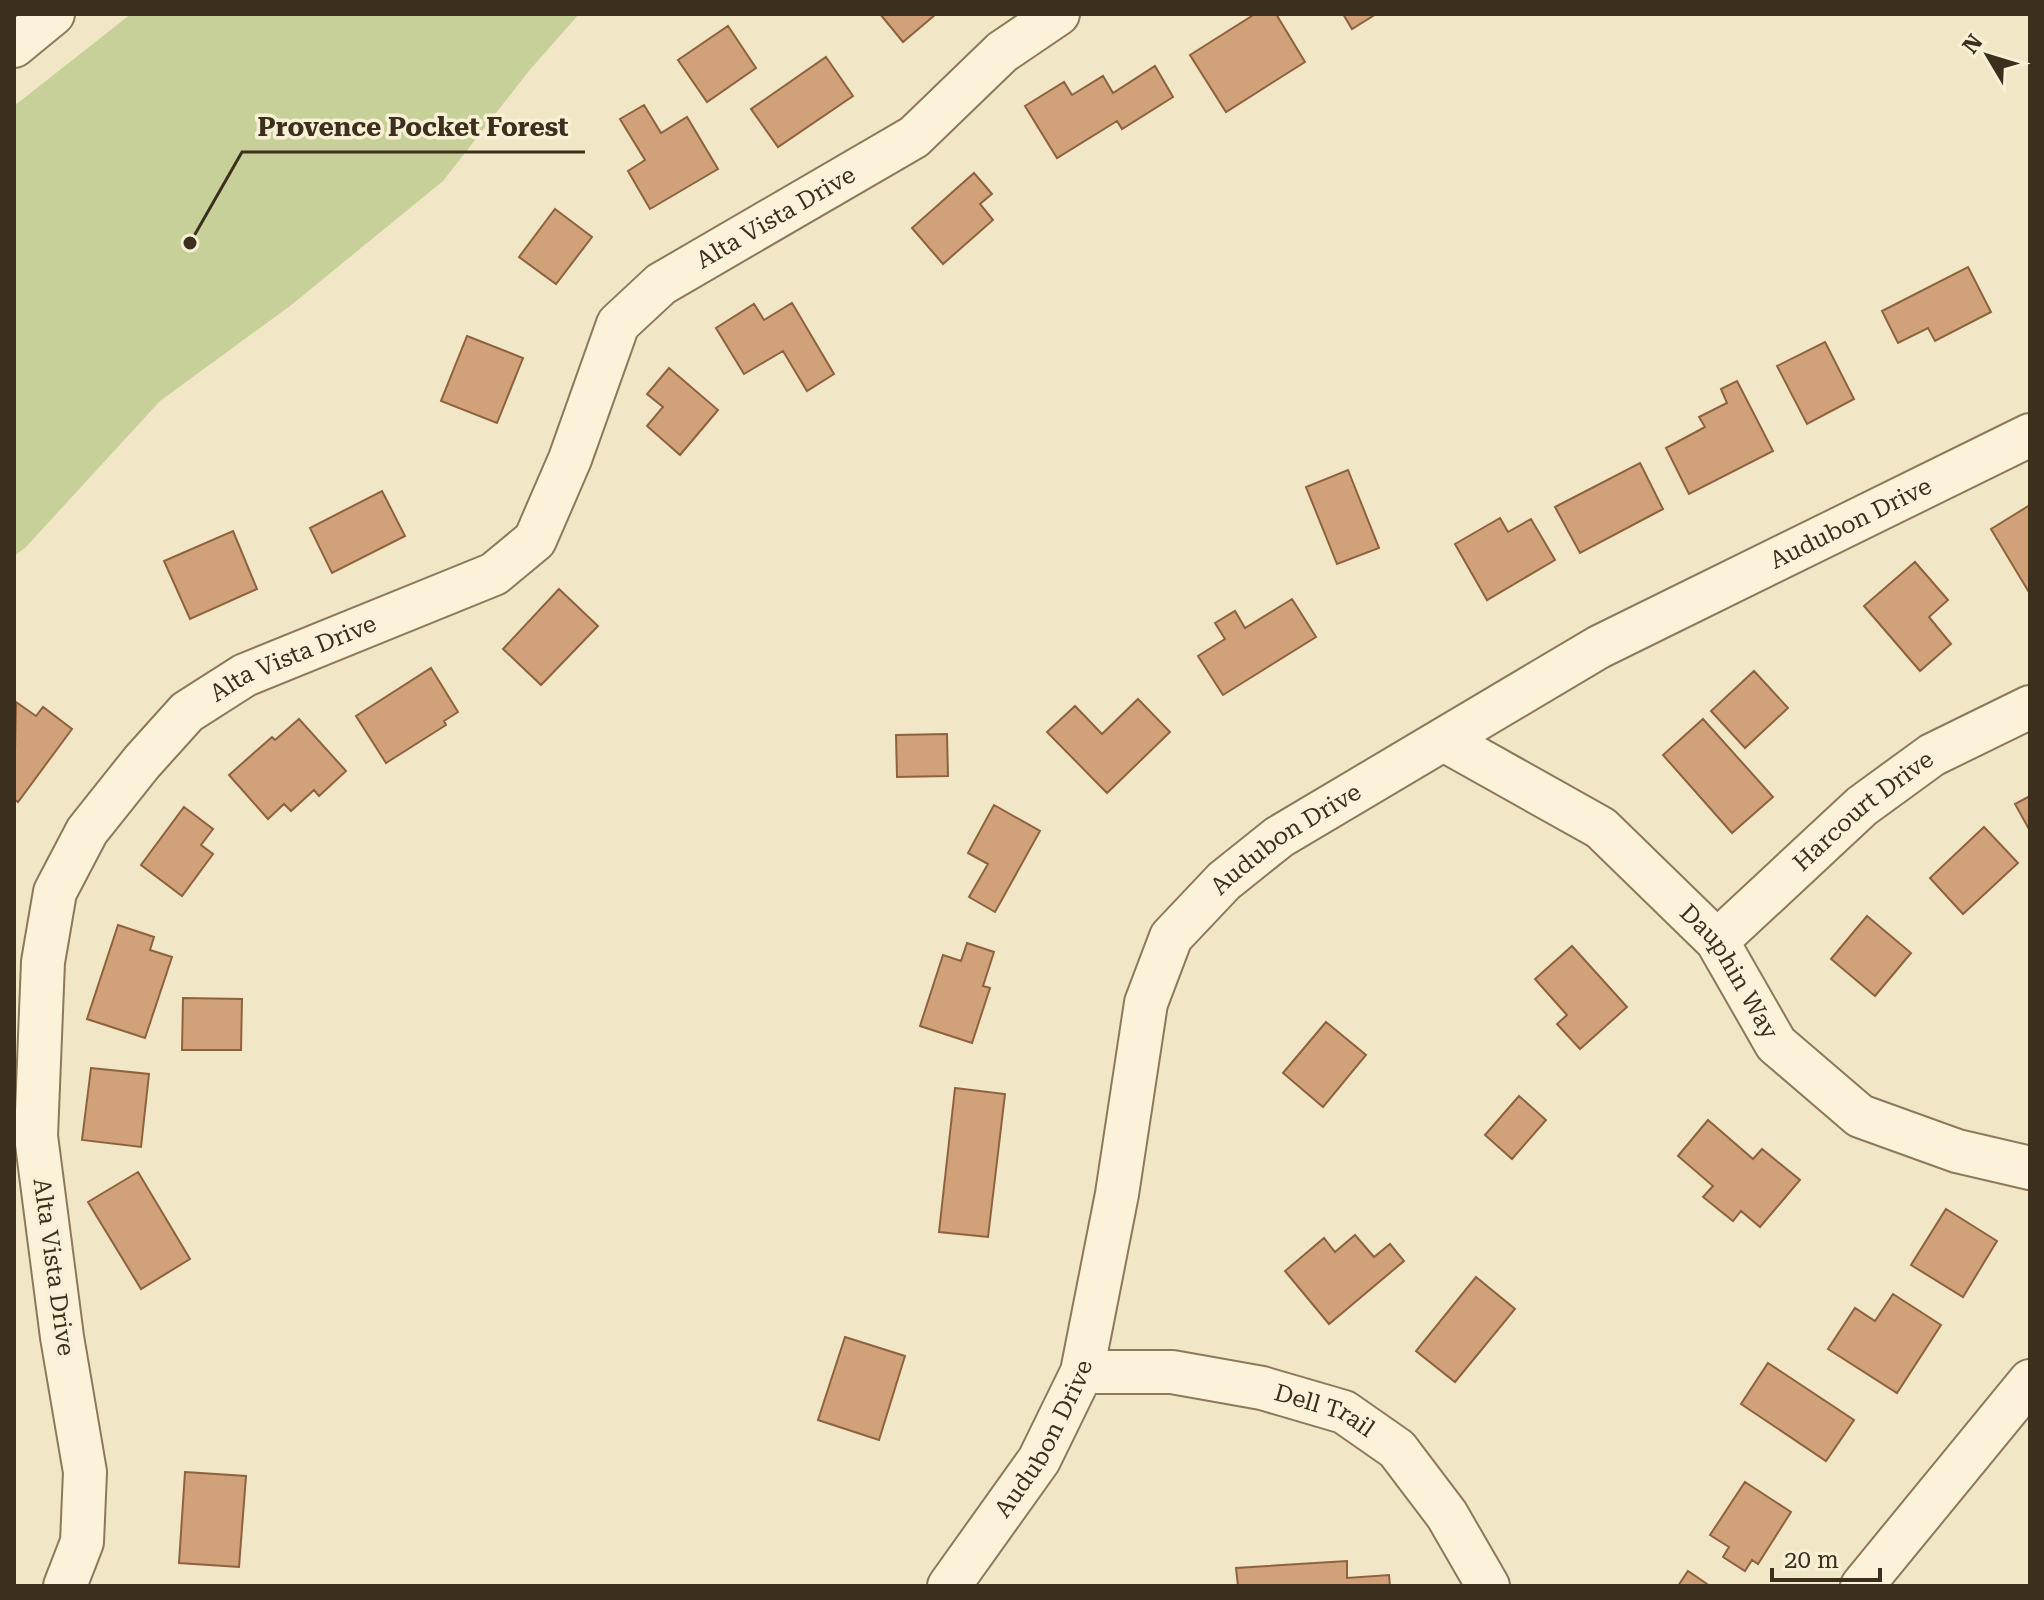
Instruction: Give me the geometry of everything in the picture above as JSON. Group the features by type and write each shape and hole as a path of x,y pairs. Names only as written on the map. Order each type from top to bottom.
{"street":[{"path":"14,46 53,14"},
{"name":"Alta Vista Drive","path":"65,1586 82,1542 85,1472 62,1337 36,1136 43,962 50,920 55,892 87,831 187,712 233,682 494,574 535,540 570,459 618,324 661,284 914,137 1002,52 1058,14"},
{"name":"Audubon Drive","path":"949,1586 1039,1460 1082,1372 1117,1194 1146,1003 1171,937 1224,881 1279,837 1599,647 2030,435"},
{"name":"Harcourt Drive","path":"1717,941 1862,806 1932,755 2030,707"},
{"name":"Dauphin Way","path":"1444,740 1601,828 1717,941 1776,1044 1860,1116 1957,1151 2030,1168"},
{"name":"Dell Trail","path":"1082,1372 1172,1372 1262,1388 1344,1412 1397,1449 1447,1515 1488,1586"},
{"path":"1862,1586 2030,1381"}],"green space":[{"path":"131,14 579,14 528,72 443,181 290,306 160,401 25,548 14,556 14,106"}],"building":[{"path":"880,14 936,14 903,42"},
{"path":"1255,14 1276,14 1305,62 1226,112 1190,55"},
{"path":"1343,14 1376,14 1352,29"},
{"path":"728,26 756,68 707,102 678,60"},
{"path":"826,57 853,96 778,147 751,109"},
{"path":"1155,66 1173,97 1122,129 1117,121 1057,158 1025,106 1064,82 1072,95 1103,76 1113,93"},
{"path":"644,105 661,133 687,117 718,169 650,209 628,171 645,160 620,119"},
{"path":"974,173 992,194 980,204 993,220 943,264 912,228"},
{"path":"555,209 592,237 556,284 519,257"},
{"path":"1968,267 1991,312 1935,341 1928,328 1898,343 1882,311"},
{"path":"792,303 834,374 807,391 783,351 744,374 716,328 754,304 764,320"},
{"path":"467,336 523,358 497,423 441,401"},
{"path":"1825,342 1854,399 1807,424 1777,366"},
{"path":"669,368 718,410 680,455 647,426 663,407 647,394"},
{"path":"1737,381 1773,451 1689,494 1666,448 1705,427 1699,417 1727,403 1721,389"},
{"path":"1640,463 1663,509 1580,553 1555,507"},
{"path":"1348,470 1379,548 1337,564 1306,487"},
{"path":"382,491 405,536 332,573 310,528"},
{"path":"2030,505 2030,594 1991,529"},
{"path":"1500,518 1508,532 1531,519 1555,560 1487,600 1455,544"},
{"path":"233,531 257,589 190,619 164,561"},
{"path":"1915,562 1948,600 1929,617 1951,644 1920,671 1864,606"},
{"path":"559,589 598,626 541,685 503,649"},
{"path":"1292,599 1316,637 1223,695 1198,656 1225,639 1215,623 1235,611 1245,628"},
{"path":"431,668 458,712 444,721 446,725 386,763 356,716"},
{"path":"1754,671 1788,708 1745,748 1711,711"},
{"path":"1138,699 1170,732 1107,793 1047,732 1075,706 1102,734"},
{"path":"16,702 36,716 43,707 72,729 18,802 14,799"},
{"path":"299,719 346,771 319,796 314,790 291,811 284,804 268,819 229,775 272,737 275,740"},
{"path":"1703,719 1773,797 1732,833 1663,755"},
{"path":"947,734 948,776 897,777 896,735"},
{"path":"2030,796 2030,831 2015,804"},
{"path":"994,805 1040,831 995,912 969,897 988,864 968,853"},
{"path":"184,807 213,829 201,845 213,854 182,896 141,865"},
{"path":"1984,827 2018,863 1963,914 1930,878"},
{"path":"1867,916 1911,953 1875,996 1831,959"},
{"path":"118,925 154,937 150,950 172,957 145,1038 87,1019"},
{"path":"967,943 994,952 983,986 990,988 972,1043 920,1026 943,955 961,961"},
{"path":"1572,946 1627,1007 1580,1049 1557,1024 1567,1015 1535,979"},
{"path":"183,998 242,999 241,1050 182,1050"},
{"path":"1326,1022 1366,1055 1323,1107 1283,1073"},
{"path":"91,1068 149,1074 141,1147 82,1140"},
{"path":"955,1088 1005,1094 988,1237 939,1232"},
{"path":"1519,1096 1546,1120 1512,1159 1485,1135"},
{"path":"1708,1120 1753,1159 1762,1149 1800,1180 1760,1227 1741,1211 1733,1221 1703,1197 1713,1186 1678,1156"},
{"path":"138,1172 190,1259 141,1289 88,1202"},
{"path":"1946,1209 1997,1241 1963,1297 1911,1265"},
{"path":"1355,1235 1374,1257 1390,1244 1404,1261 1329,1324 1285,1271 1324,1238 1335,1252"},
{"path":"1476,1277 1515,1309 1455,1382 1416,1351"},
{"path":"1893,1294 1941,1325 1897,1393 1828,1349 1855,1308 1875,1321"},
{"path":"845,1337 905,1356 879,1440 818,1420"},
{"path":"1768,1363 1854,1420 1826,1461 1741,1404"},
{"path":"185,1472 246,1476 239,1567 179,1563"},
{"path":"1745,1482 1791,1512 1758,1564 1752,1560 1745,1571 1723,1557 1729,1547 1710,1535"},
{"path":"1347,1561 1347,1578 1389,1575 1390,1586 1238,1586 1236,1568"},
{"path":"1688,1571 1710,1586 1678,1586"}],"place":[{"name":"Provence Pocket Forest","path":"190,243"}]}
